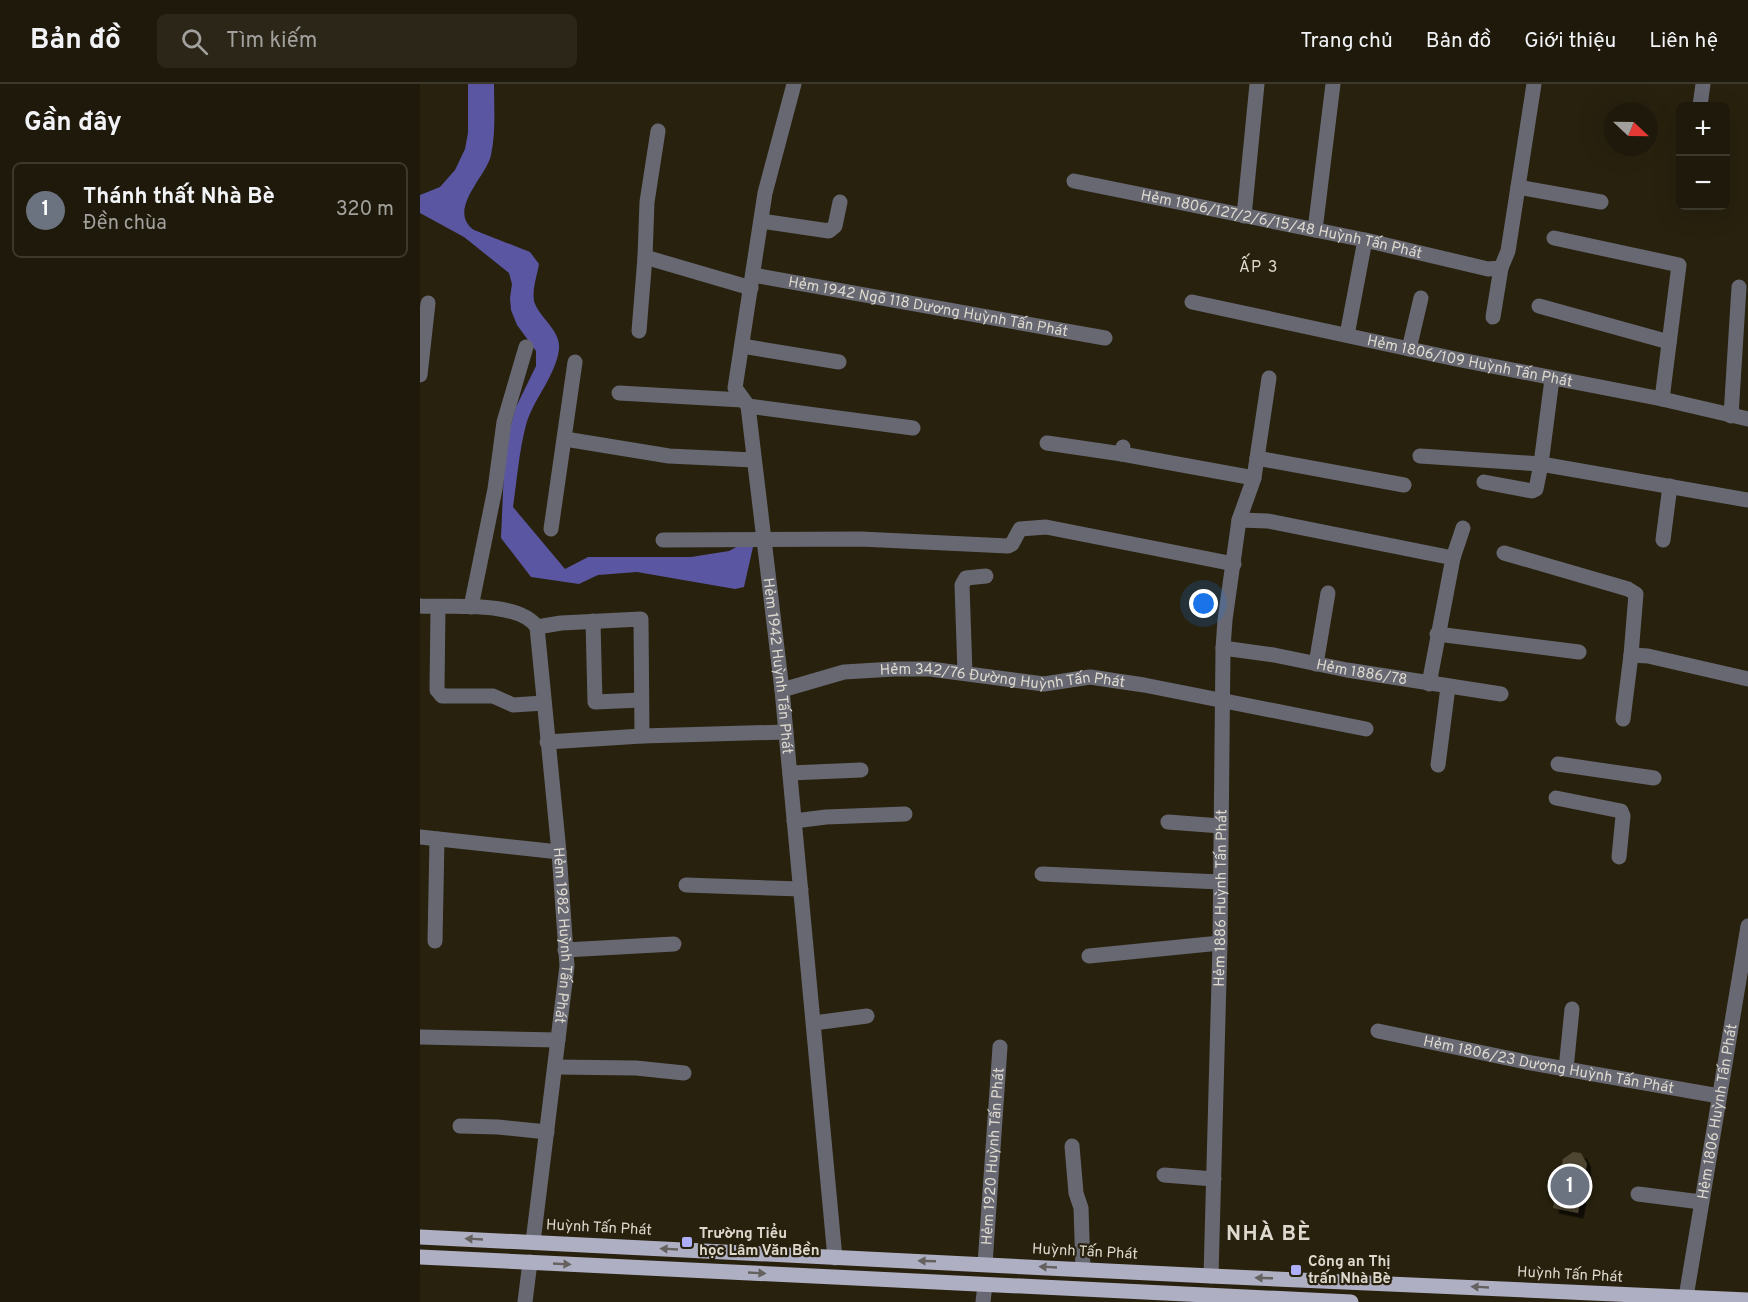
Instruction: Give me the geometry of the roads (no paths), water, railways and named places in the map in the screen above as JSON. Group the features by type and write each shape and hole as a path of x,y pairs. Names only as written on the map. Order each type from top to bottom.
{"main road":[{"name":"Huỳnh Tấn Phát","path":"420,1237 1083,1269 1520,1296 1686,1297 1748,1300"},
{"path":"420,1257 1352,1302"},
{"path":"984,1285 985,1264"}],"street":[{"name":"Hẻm 1942 Huỳnh Tấn Phát","path":"794,84 765,193 735,388 745,403 754,460 782,690 835,1258"},
{"path":"1244,216 1257,84"},
{"path":"1315,230 1333,84"},
{"path":"1493,316 1495,268 1508,251 1534,84"},
{"path":"1701,102 1703,84"},
{"path":"639,330 647,202 658,131"},
{"name":"Hẻm 1806/127/2/6/15/48 Huỳnh Tấn Phát","path":"1074,181 1495,268"},
{"path":"1518,187 1600,202"},
{"path":"761,221 829,231 835,226 840,202"},
{"path":"1554,238 1679,265 1662,399"},
{"path":"1347,335 1365,240"},
{"name":"Hẻm 1942 Ngõ 118 Dương Huỳnh Tấn Phát","path":"645,257 752,281 1105,338"},
{"path":"1731,416 1739,287"},
{"path":"1409,349 1420,298"},
{"name":"Hẻm 1806/109 Huỳnh Tấn Phát","path":"1192,302 1552,379 1662,399 1748,419"},
{"path":"420,375 428,303"},
{"path":"1539,306 1669,342"},
{"path":"742,346 839,362"},
{"path":"471,607 495,489 504,422 526,347"},
{"path":"551,529 575,362"},
{"name":"Hẻm 1886 Huỳnh Tấn Phát","path":"1211,1276 1220,943 1223,648 1239,520 1254,478 1269,378"},
{"path":"1484,482 1532,491 1536,489 1552,379"},
{"path":"619,393 745,403 913,428"},
{"path":"565,439 669,456 754,460"},
{"path":"1047,442 1123,450 1254,478"},
{"path":"1420,456 1541,464 1748,500"},
{"path":"1257,458 1404,485"},
{"path":"1662,540 1670,486"},
{"path":"1239,520 1268,521 1453,558"},
{"path":"663,540 861,539 1008,546 1023,527 1046,527 1234,564"},
{"path":"1429,684 1453,558 1463,528"},
{"path":"1504,553 1634,591 1636,598 1623,719"},
{"path":"964,673 962,585 966,578 986,576"},
{"path":"1316,664 1328,593"},
{"path":"420,606 505,610 519,614 532,621 537,627 561,623 641,619 642,736"},
{"path":"438,607 437,690 440,695 494,696 513,705 544,703"},
{"path":"593,621 595,702 641,700"},
{"name":"Hẻm 1982 Huỳnh Tấn Phát","path":"533,1242 567,966 559,852 537,627"},
{"path":"1437,634 1579,652"},
{"name":"Hẻm 1886/78","path":"1223,648 1274,655 1429,684 1501,694"},
{"path":"1631,655 1648,656 1748,679"},
{"name":"Hẻm 342/76 Đường Huỳnh Tấn Phát","path":"782,690 844,672 921,669 1044,684 1090,677 1143,685 1366,729"},
{"path":"1438,765 1448,687"},
{"path":"547,742 642,736 786,732"},
{"path":"1558,764 1654,778"},
{"path":"790,773 861,770"},
{"path":"1556,798 1621,811 1623,814 1619,857"},
{"path":"794,821 826,817 905,814"},
{"path":"1168,822 1221,826"},
{"path":"420,837 559,852"},
{"path":"435,941 437,839"},
{"path":"1042,874 1220,882"},
{"path":"686,885 801,890"},
{"name":"Hẻm 1806 Huỳnh Tấn Phát","path":"1686,1297 1748,926"},
{"path":"1089,956 1220,943"},
{"path":"566,950 674,944"},
{"path":"1566,1069 1572,1009"},
{"path":"814,1023 867,1016"},
{"name":"Hẻm 1806/23 Dương Huỳnh Tấn Phát","path":"1378,1031 1566,1069 1719,1096"},
{"path":"420,1037 558,1040"},
{"name":"Hẻm 1920 Huỳnh Tấn Phát","path":"985,1264 1000,1047"},
{"path":"555,1067 636,1068 684,1072"},
{"path":"460,1126 547,1132"},
{"path":"1071,1146 1076,1193 1081,1208 1083,1269"},
{"path":"1164,1175 1214,1179"},
{"path":"1638,1194 1701,1202"},
{"path":"525,1302 530,1262"},
{"path":"983,1302 984,1285"}],"place":[{"name":"Thánh thất Nhà Bè","path":"1570,1186"},
{"name":"Trường Tiểu học Lâm Văn Bền","path":"687,1242"},
{"name":"Công an Thị trấn Nhà Bè","path":"1296,1270"}],"district":[{"name":"ẤP 3","path":"1259,266"},
{"name":"NHÀ BÈ","path":"1269,1233"}]}
